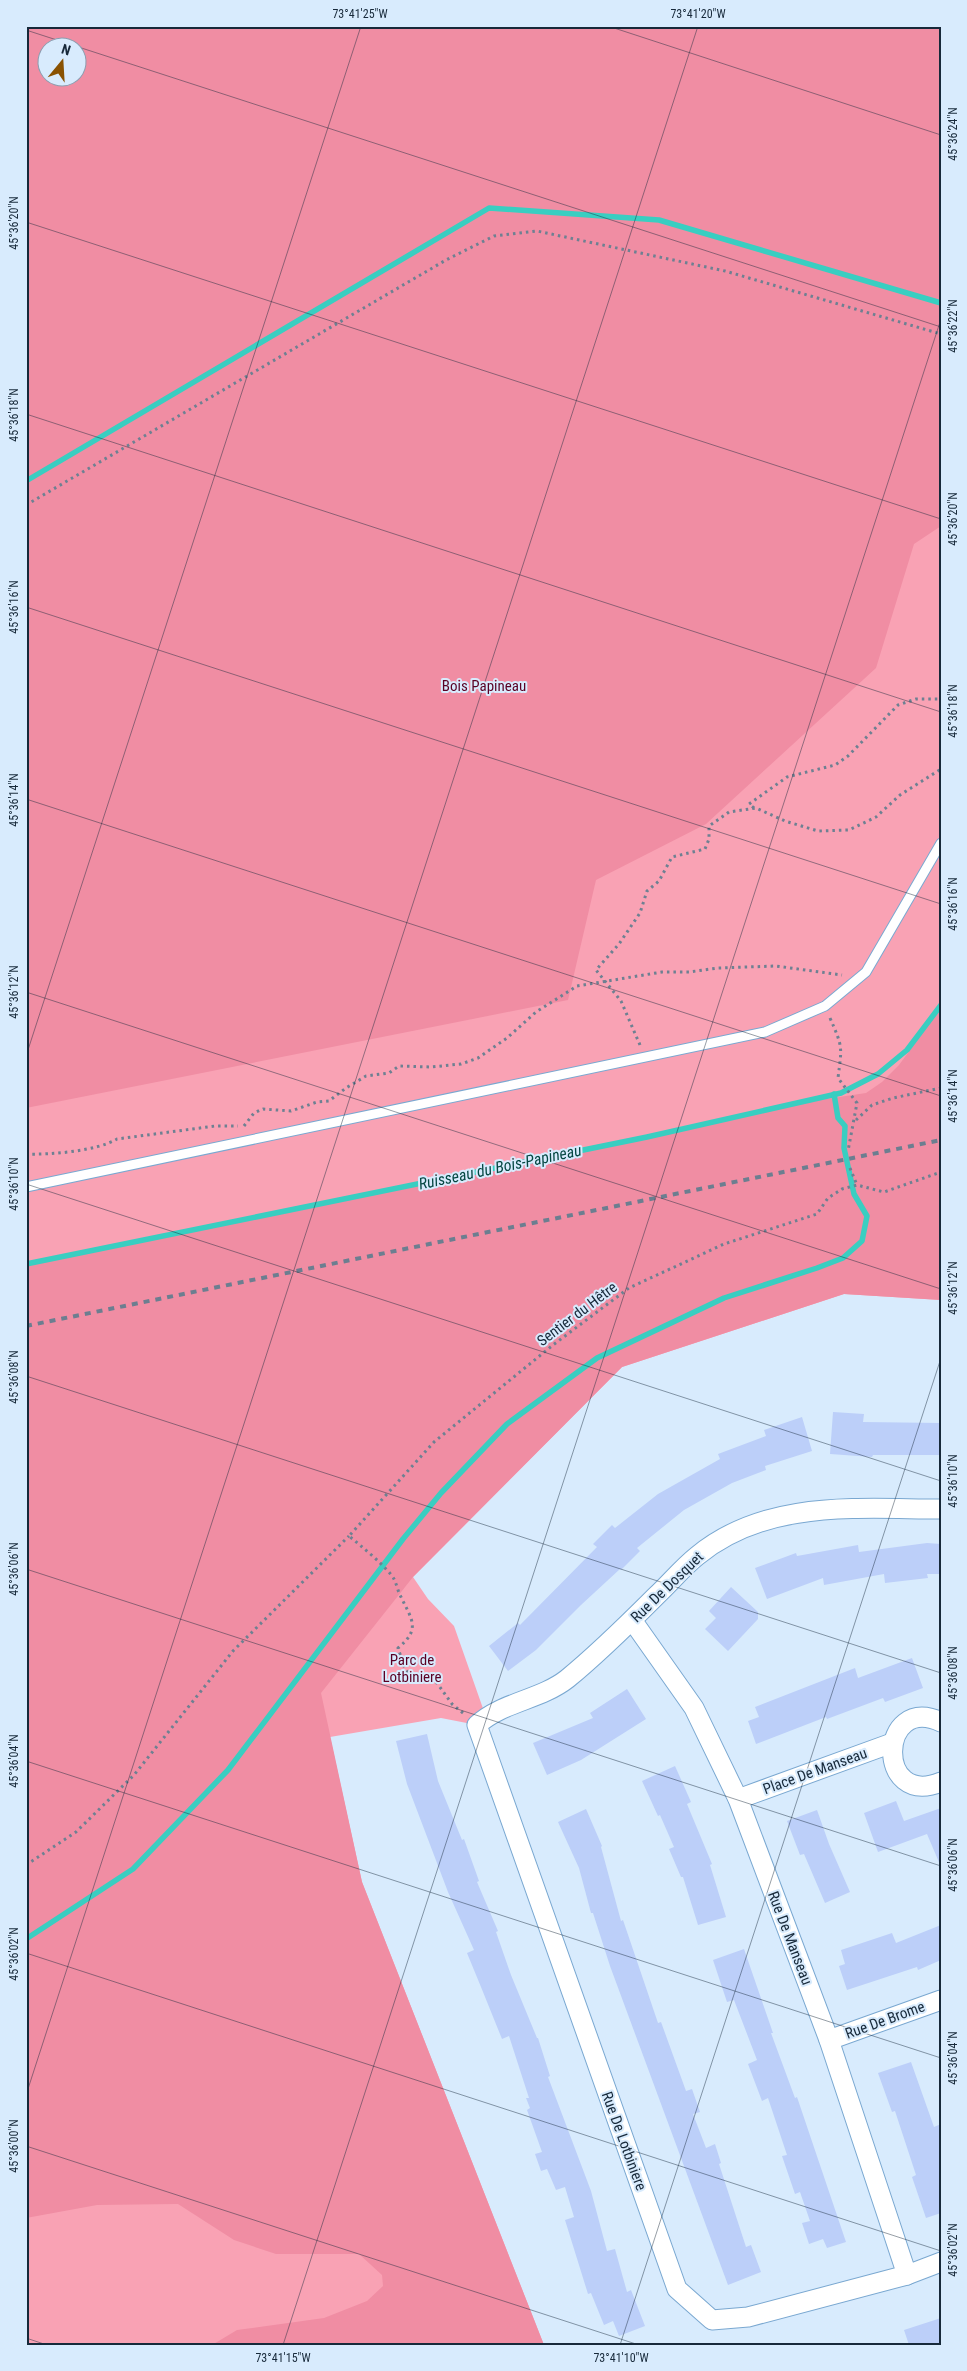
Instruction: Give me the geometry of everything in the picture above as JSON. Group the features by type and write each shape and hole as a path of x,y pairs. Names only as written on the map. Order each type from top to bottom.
{"street":[{"name":"Rue De Dosquet","path":"477,1725 486,1717 547,1692 566,1680 632,1620 696,1556 729,1533 760,1520 826,1508 941,1510"},
{"name":"Rue De Manseau","path":"632,1620 694,1708 738,1799 829,2040 907,2275"},
{"name":"Place De Manseau","path":"941,1722 924,1718 913,1720 896,1733 892,1742 891,1754 894,1766 900,1775 910,1782 921,1786 941,1782"},
{"name":"Rue De Lotbiniere","path":"477,1725 677,2289 712,2320 748,2317 907,2275 941,2262"},
{"name":"Place De Manseau","path":"738,1799 892,1742"},
{"name":"Rue De Brome","path":"829,2040 941,2000"}],"lane":[{"path":"26,1187 765,1032 825,1006 866,972 941,843"}],"path":[{"path":"26,505 446,260 494,236 537,231 725,271 941,334"},
{"path":"941,699 916,699 898,705 848,756 835,765 787,777 749,804 754,808 818,831 849,830 876,817 900,795 941,769"},
{"path":"644,1058 632,1024 620,1001 596,970 619,944 640,913 647,891 658,881 672,858 705,849 709,839 709,826 729,812 754,808"},
{"path":"26,1154 56,1154 92,1148 108,1144 117,1139 215,1126 244,1126 254,1113 262,1109 291,1111 317,1102 330,1101 346,1088 366,1076 389,1073 399,1066 431,1067 461,1064 478,1058 561,994 577,986 604,980 662,972 776,966 860,977"},
{"path":"825,1006 842,1045 842,1059 838,1078 857,1103 848,1151"},
{"path":"855,1121 872,1105 893,1098 941,1088"},
{"path":"850,1168 857,1185"},
{"name":"Sentier du Hêtre","path":"26,1865 76,1832 134,1775 233,1651 349,1536 434,1442 553,1345 629,1288 724,1244 817,1214 828,1198 842,1189 857,1185 884,1192 941,1172"},
{"path":"349,1536 394,1578 400,1596 410,1615 413,1628 409,1639 398,1648 406,1669 411,1676 437,1683 452,1704 477,1725"}],"green space":[{"name":"Bois Papineau","path":"26,26 941,26 941,1300 844,1294 622,1367 413,1577 428,1599 454,1626 486,1717 477,1725 441,1718 330,1737 362,1882 544,2345 26,2345"},
{"path":"26,26 941,26 941,526 914,544 876,668 706,824 596,880 568,1000 26,1108"},
{"path":"941,1008 941,1300 844,1294 622,1367 413,1577 321,1693 362,1882 544,2345 212,2345 237,2330 324,2318 367,2301 383,2286 382,2275 359,2254 276,2254 234,2240 178,2204 97,2205 26,2218 26,1264 647,1137 786,1105 866,1093 882,1082 899,1065"}],"building":[{"path":"833,1412 864,1414 863,1422 941,1423 941,1455 873,1455 872,1457 830,1454"},
{"path":"802,1417 812,1451 765,1466 766,1470 732,1483 684,1510 637,1548 640,1551 621,1570 581,1605 536,1650 508,1671 489,1646 518,1623 520,1625 597,1547 593,1544 612,1525 615,1528 658,1494 720,1459 718,1454 766,1436 764,1430"},
{"path":"927,1543 941,1544 941,1574 927,1574 928,1578 885,1583 884,1574 824,1585 823,1578 767,1599 755,1568 796,1553 797,1556 858,1545 859,1552"},
{"path":"731,1587 758,1612 758,1619 728,1651 705,1629 716,1618 709,1611"},
{"path":"912,1658 923,1688 885,1702 883,1698 827,1719 826,1717 756,1744 748,1721 759,1717 755,1707 855,1668 858,1678"},
{"path":"627,1689 646,1719 581,1760 547,1775 533,1743 593,1718 590,1713"},
{"path":"427,1734 438,1781 462,1840 464,1839 479,1881 477,1882 498,1931 496,1932 511,1975 538,2038 550,2076 548,2077 591,2191 607,2251 615,2249 627,2292 631,2290 645,2326 619,2336 613,2321 604,2325 591,2293 588,2294 565,2220 574,2217 565,2187 556,2190 547,2169 541,2171 535,2154 542,2152 527,2110 530,2108 526,2098 529,2098 509,2036 502,2039 467,1953 474,1950 448,1892 407,1784 396,1741"},
{"path":"675,1766 691,1802 687,1804 712,1864 710,1865 726,1917 698,1925 683,1877 681,1877 669,1849 674,1847 642,1781"},
{"path":"896,1801 904,1821 941,1808 941,1867 927,1834 878,1852 864,1813"},
{"path":"586,1809 602,1846 621,1921 623,1920 658,2023 661,2022 686,2091 692,2089 700,2112 693,2114 706,2148 715,2144 721,2163 719,2164 746,2247 751,2245 761,2272 728,2285 610,1966 593,1913 591,1913 579,1868 558,1822"},
{"path":"817,1810 829,1844 850,1892 825,1903 804,1854 800,1855 787,1821"},
{"path":"941,1925 941,1960 918,1970 917,1967 847,1990 839,1966 845,1964 841,1950 892,1933 896,1943"},
{"path":"744,1949 773,2033 771,2033 795,2098 797,2097 846,2242 827,2248 823,2239 809,2244 802,2223 810,2221 800,2192 795,2194 782,2156 787,2155 768,2098 762,2101 748,2064 757,2060 734,2000 727,2002 713,1960"},
{"path":"911,2062 934,2127 941,2124 941,2213 926,2218 912,2177 916,2175 895,2111 892,2112 878,2073"},
{"path":"941,2318 941,2345 909,2345 904,2330"}],"waterway":[{"path":"26,481 489,208 659,220 941,303"},
{"name":"Ruisseau du Bois-Papineau","path":"26,1264 647,1137 841,1093 878,1074 907,1050 941,1005"},
{"path":"26,1939 133,1869 228,1770 403,1539 441,1493 507,1424 597,1358 724,1298 843,1258 862,1241 867,1216 854,1194 844,1148 845,1126 838,1118 834,1094"}],"railway":[{"path":"26,1326 941,1140"}],"park label":[{"name":"Parc de Lotbiniere","path":"412,1668"}]}
